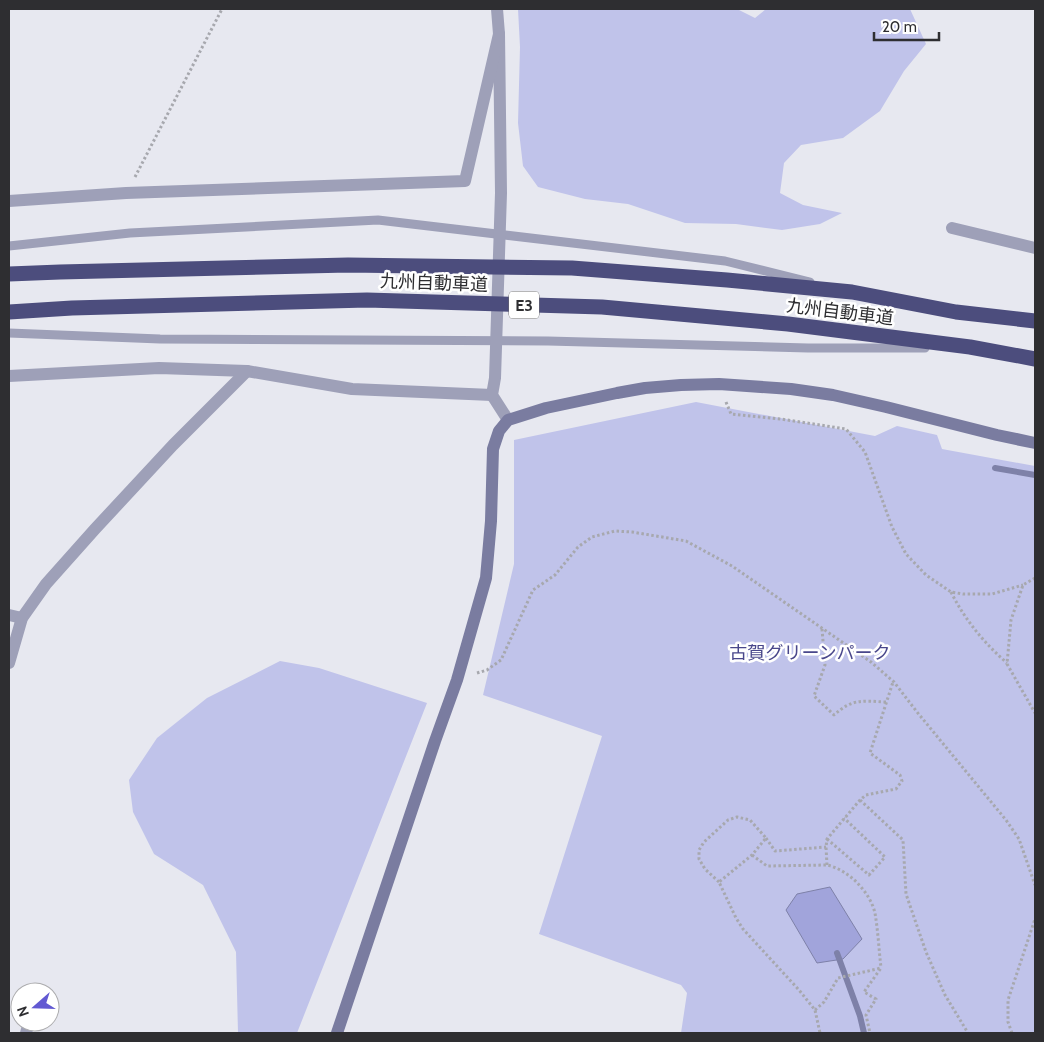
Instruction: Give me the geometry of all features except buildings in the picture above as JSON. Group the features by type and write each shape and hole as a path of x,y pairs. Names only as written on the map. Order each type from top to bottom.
{"highway":[{"name":"九州自動車道","path":"9,274 348,265 572,268 852,292 956,312 1035,321"},
{"name":"九州自動車道","path":"9,312 72,308 367,300 602,307 788,324 970,347 1035,359"}],"street":[{"path":"497,9 500,34 502,193 495,378 492,396 508,420"},
{"path":"9,200 126,193 465,180 500,34"},
{"path":"952,228 1035,248"},
{"path":"9,376 159,368 247,371 352,389 492,396"},
{"path":"9,664 22,618 46,584 94,529 247,371"},
{"path":"336,1033 457,680 486,578 491,521 493,450 499,431 508,420 546,408 645,388 719,384 792,389 834,395 996,436 1035,443"},
{"path":"9,615 22,618"}],"lane":[{"path":"9,246 130,233 378,220 725,261 852,292"},
{"path":"9,333 160,339 548,341 808,348 970,347"}],"path":[{"path":"126,193 222,9"},
{"path":"719,384 731,414 781,419 846,429 865,452 892,527 906,554 926,575 951,592 992,594 1024,585 1035,578"},
{"path":"457,680 487,670 501,660 533,590 555,575 578,547 592,537 615,531 686,541 732,566 871,662 894,682 1011,826 1019,839 1035,885"},
{"path":"1007,664 1011,620 1024,585"},
{"path":"951,592 960,612 991,650 1007,664 1035,713"},
{"path":"822,628 825,665 814,696 834,715 844,706 861,700 887,702"},
{"path":"828,865 826,847 828,839 860,800 866,795 896,789 902,782 900,775 870,753 894,682"},
{"path":"860,800 903,840 906,894 926,952 945,995 968,1033"},
{"path":"820,1033 815,1010 743,929 719,882 705,869 699,859 699,850 704,842 728,820 737,817 750,820 775,851 826,847"},
{"path":"828,839 869,875 885,857 844,818"},
{"path":"719,882 752,856 766,838"},
{"path":"752,856 767,866 828,865 836,867 853,878 868,896 874,912 881,968 864,992 876,999 866,1015 870,1033"},
{"path":"1012,1033 1008,1022 1008,1000 1035,919"},
{"path":"815,1010 824,1002 838,978 881,968"}],"green space":[{"path":"518,9 737,9 755,18 766,9 910,9 926,44 904,71 880,111 843,138 801,145 784,163 780,193 803,205 842,213 820,224 782,230 736,224 685,223 628,204 585,199 538,187 523,166 518,123 520,47"},
{"name":"古賀グリーンパーク","path":"696,402 875,436 897,426 937,435 942,449 1035,466 1035,1033 681,1033 687,993 681,985 539,934 602,736 483,695 514,564 514,440"},
{"path":"280,661 319,668 427,703 297,1033 238,1033 236,952 203,885 154,854 133,812 129,780 157,738 207,698"}],"shaded area":[{"path":"830,887 862,939 843,959 817,963 786,910 797,894"}],"waterway":[{"path":"995,468 1035,475"},
{"path":"837,953 860,1016 864,1033"}]}
